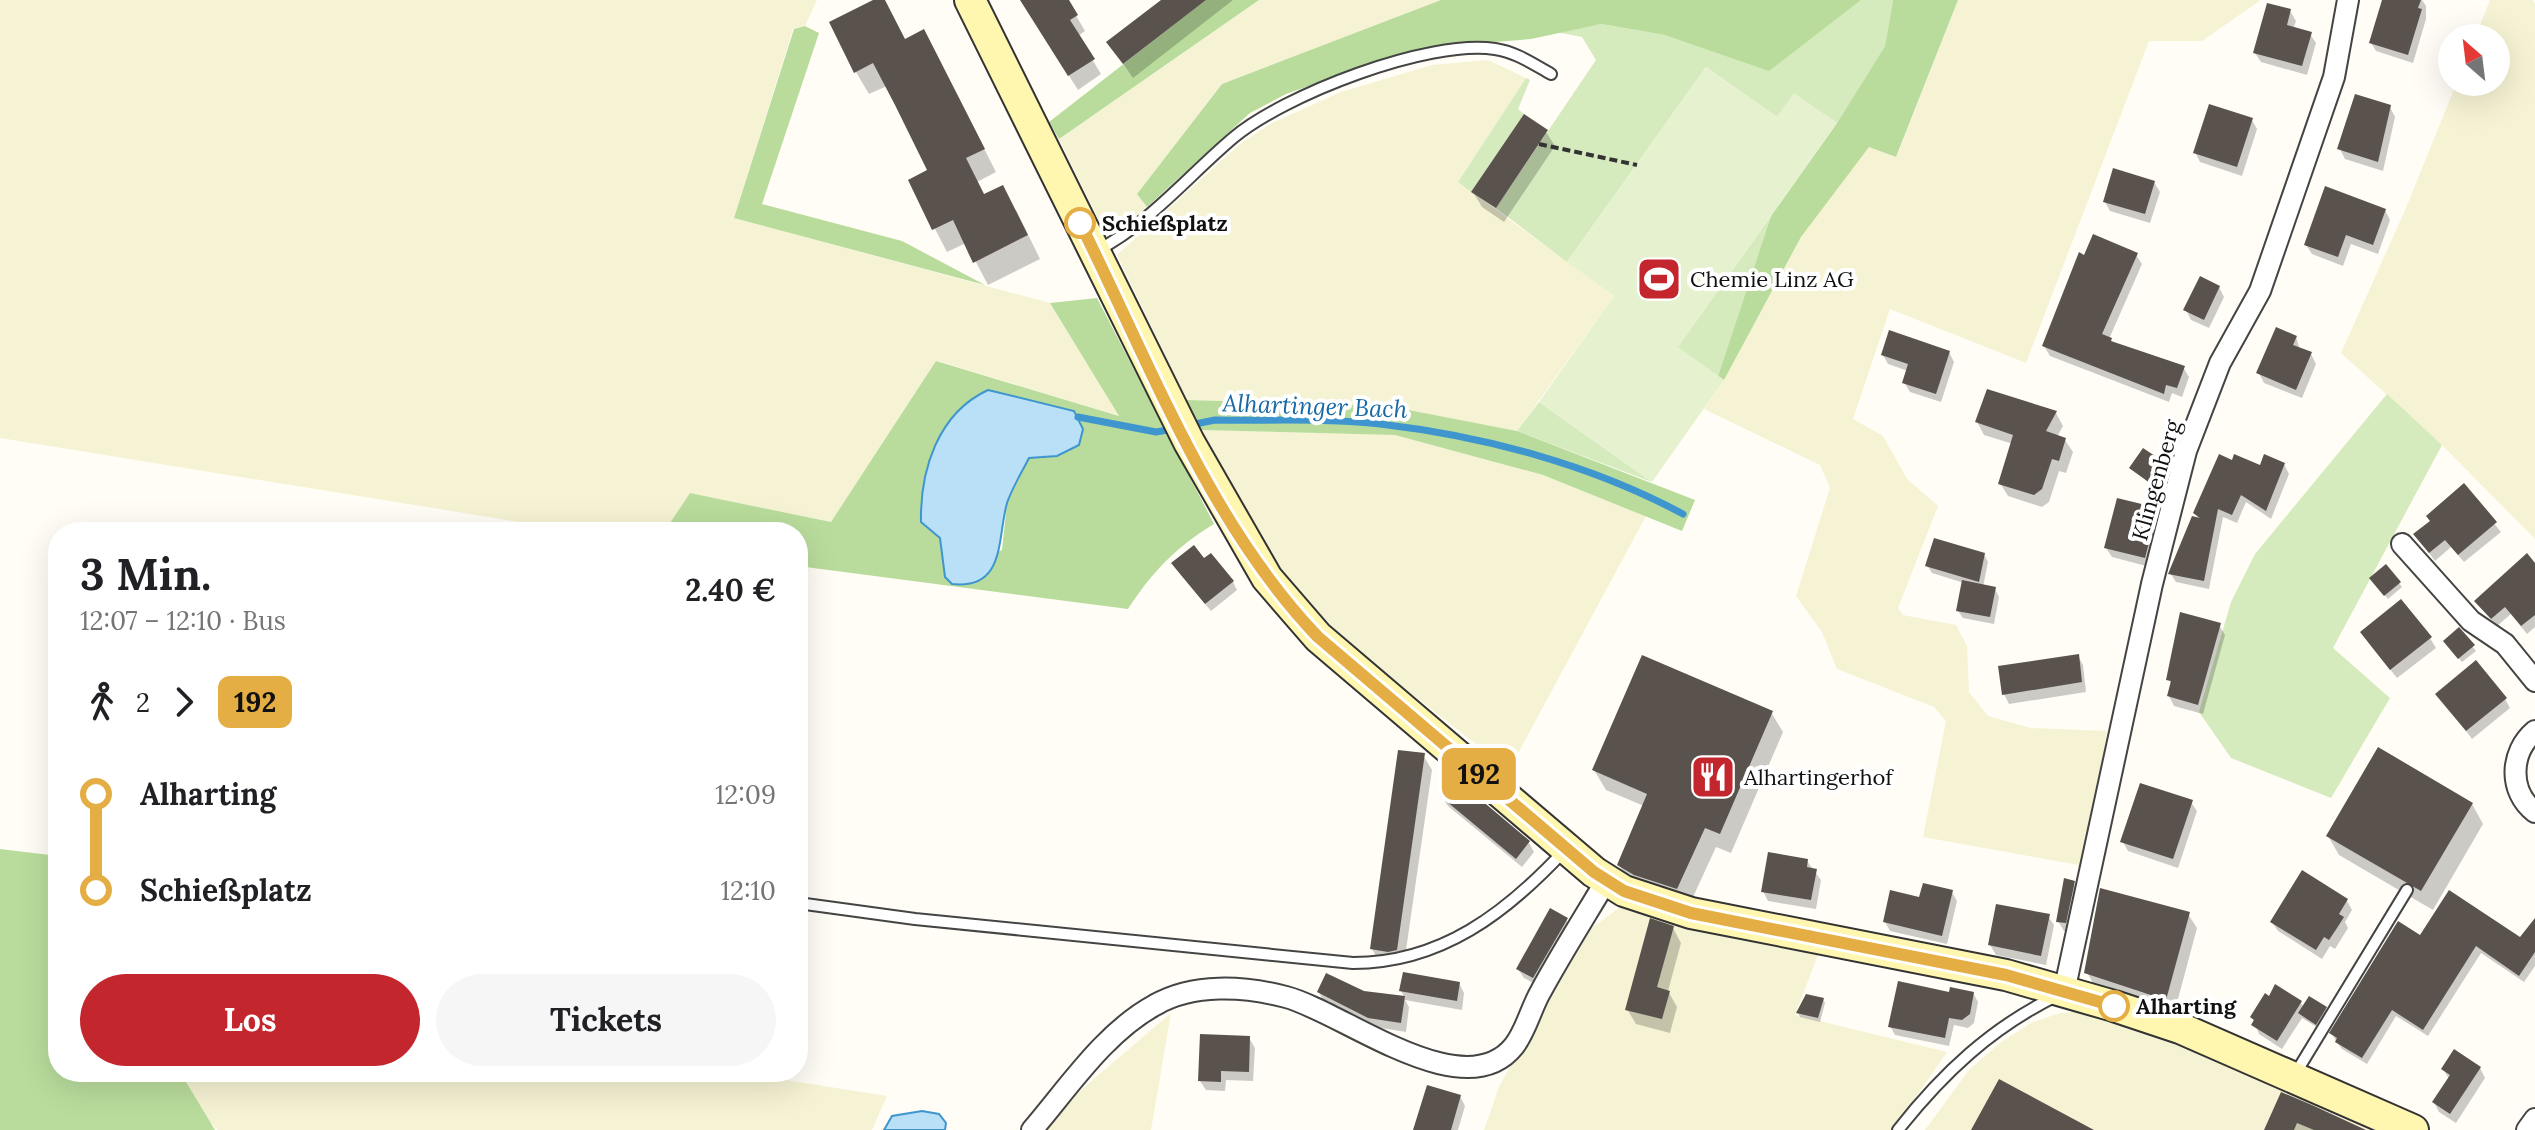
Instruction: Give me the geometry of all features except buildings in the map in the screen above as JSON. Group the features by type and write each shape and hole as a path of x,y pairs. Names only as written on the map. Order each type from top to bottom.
{"street":[{"path":"970,0 1161,388 1249,551 1289,606 1318,637 1606,881 1691,913 2006,975 2064,992 2180,1028 2413,1130"},
{"name":"Klingenberg","path":"2064,992 2152,584 2186,451 2220,363 2260,291 2334,77 2348,0"},
{"path":"2402,544 2471,621 2505,644 2535,681"},
{"path":"2535,731 2517,753 2515,771 2519,792 2535,812"},
{"path":"1032,1130 1122,1029 1155,1005 1186,992 1226,988 1285,997 1323,1011 1418,1058 1469,1069 1493,1062 1514,1047 1540,992 1606,881"},
{"path":"2527,1130 2535,1119"}],"lane":[{"path":"1095,252 1152,213 1257,119 1314,89 1413,59 1494,49 1522,57 1551,74"},
{"path":"808,904 915,919 1353,963 1389,963 1426,953 1484,922 1533,885 1567,848"},
{"path":"2293,1077 2407,890"},
{"path":"1898,1130 1938,1082 1976,1045 2017,1015 2064,992"}],"path":[{"path":"1539,144 1637,165"}],"shaded area":[{"path":"0,0 817,0 805,26 793,29 734,218 1050,303 1120,416 937,361 831,522 690,493 671,522 519,522 0,438"},
{"path":"1259,0 1441,0 1222,84 1137,194 1147,207 1112,233 1105,233 1059,139"},
{"path":"1958,0 2261,0 2202,41 2149,41 2026,363 1890,309 1853,419 1883,436 1907,479 1938,506 1898,608 1903,615 1956,625 1967,646 1969,692 1988,716 2031,728 2107,731 2084,866 1923,837 1946,721 1934,707 1837,669 1822,632 1796,596 1830,488 1820,465 1704,409 1724,380 1801,237 1869,146 1897,156"},
{"path":"2490,0 2533,0 2535,4 2535,539 2442,445 2341,353 2406,208 2451,96 2510,96 2510,24 2481,24"},
{"path":"1488,60 1526,78 1458,182 1614,296 1517,431 1388,406 1187,400 1117,255 1240,144 1272,123 1341,92 1432,65"},
{"path":"1201,430 1395,435 1543,475 1646,516 1509,770 1353,648 1286,578 1244,516"},
{"path":"1623,905 1819,952 1795,1015 1947,1052 1893,1130 1484,1130 1499,1087 1582,935"},
{"path":"2082,1011 2101,1015 2253,1072 2374,1130 1925,1130 1969,1070 2001,1042 2033,1022 2060,1013"},
{"path":"1171,1013 1151,1130 1042,1130 1067,1102"},
{"path":"166,1082 799,1082 887,1096 872,1130 218,1130"}],"green space":[{"path":"1206,0 1259,0 1059,139 1049,122"},
{"path":"1441,0 1861,0 1769,71 1665,35 1601,24 1531,39 1446,46 1379,61 1286,94 1250,113 1147,207 1137,194 1222,84"},
{"path":"1861,0 1893,0 1885,46 1837,123 1794,94 1777,117 1706,67 1567,262 1496,208 1596,60 1582,37 1556,32 1601,24 1665,35 1715,50 1826,24"},
{"path":"1893,0 1958,0 1896,157 1869,147 1801,237 1724,380 1718,376 1771,216 1837,123 1885,46"},
{"path":"805,26 819,33 762,204 902,241 985,285 734,218 794,29"},
{"name":"Chemie Linz AG","path":"1706,67 1777,117 1794,93 1837,123 1678,347 1724,380 1652,482 1539,402 1614,296 1567,262"},
{"path":"1526,78 1530,80 1518,109 1524,114 1471,192 1458,182"},
{"path":"1771,216 1718,376 1677,348"},
{"path":"1097,298 1214,524 1166,561 1128,609 808,567 808,522 671,522 690,493 831,522 936,361 1119,416 1050,303","holes":["1074,411 1057,456 1029,458 1007,503 1002,550 945,576 940,538"]},
{"path":"2387,394 2442,445 2333,648 2390,698 2331,798 2231,758 2199,712 2231,602 2255,554"},
{"path":"1187,400 1388,406 1517,431 1695,500 1682,531 1543,475 1395,435 1201,430"},
{"path":"1539,402 1652,482 1517,431"},
{"path":"0,849 48,855 48,1082 186,1082 215,1130 0,1130"}],"water":[{"path":"988,390 1074,411 1083,429 1079,445 1057,456 1029,458 1007,503 996,559 990,570 982,579 969,584 952,584 945,577 940,538 921,522 924,483 935,445 945,428 956,413"},
{"path":"922,1111 939,1114 946,1123 945,1130 884,1130 892,1116"}],"waterway":[{"name":"Alhartinger Bach","path":"1078,417 1156,432 1174,429"},
{"name":"Alhartinger Bach","path":"1190,425 1215,420 1339,421 1458,436 1575,467 1683,514"}],"bus line":[{"name":"192","path":"1080,223 1210,482 1249,551 1289,606 1318,637 1594,872 1624,891 1691,913 2006,975 2114,1006"}],"place":[{"name":"Schießplatz","path":"1080,223"},
{"name":"Chemie Linz AG","path":"1659,279"},
{"name":"Alhartingerhof","path":"1713,777"},
{"name":"Alharting","path":"2114,1006"}]}
